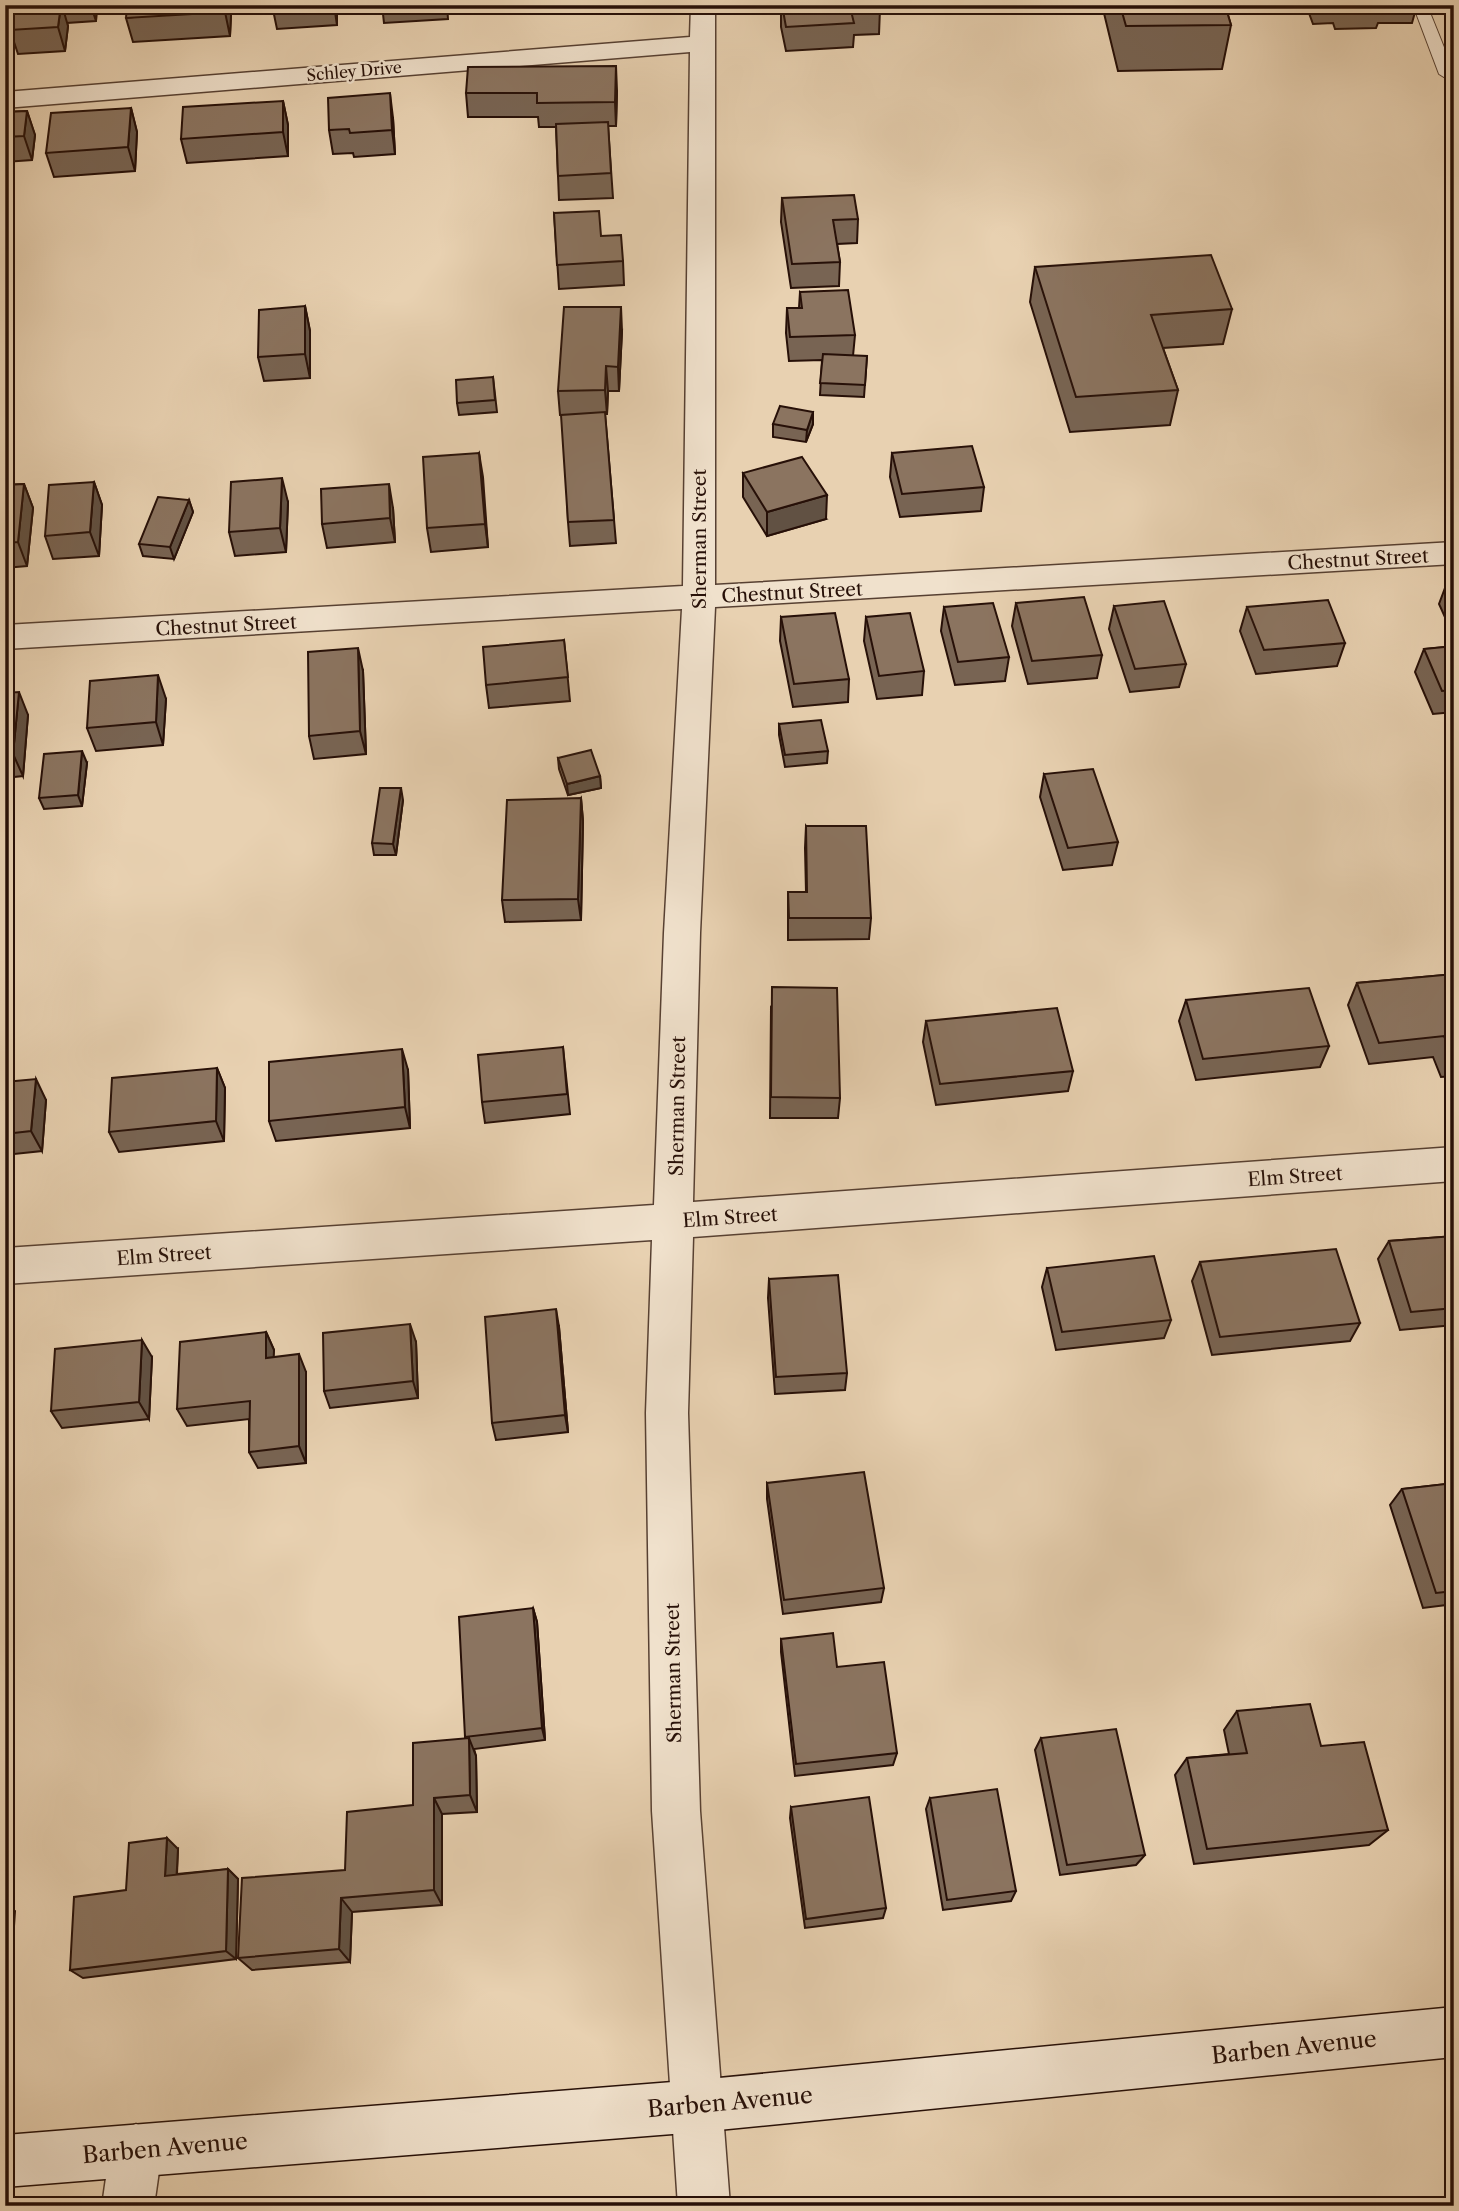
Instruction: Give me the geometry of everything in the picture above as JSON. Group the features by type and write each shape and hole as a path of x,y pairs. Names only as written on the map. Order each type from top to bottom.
{"street":[{"name":"Sherman Street","path":"703,5 699,598 682,933 667,1413 676,1811 704,2206"},
{"name":"Schley Drive","path":"5,100 702,44"},
{"name":"Chestnut Street","path":"5,637 1454,553"},
{"name":"Elm Street","path":"5,1266 1454,1164"},
{"name":"Barben Avenue","path":"5,2161 698,2106 1454,2032"},
{"path":"128,2206 136,2150"}],"lane":[{"path":"1420,5 1447,74"}],"building":[{"path":"14,5 61,5 58,27 10,30"},
{"path":"62,5 93,5 92,9 63,11"},
{"path":"127,5 226,5 225,12 126,18"},
{"path":"782,5 879,5 880,9 851,11 854,23 786,27"},
{"path":"1120,5 1225,5 1231,25 1126,26"},
{"path":"616,66 615,102 537,103 537,93 466,93 468,67"},
{"path":"390,93 392,130 350,133 349,129 329,130 328,98"},
{"path":"283,101 283,132 181,139 183,107"},
{"path":"131,108 128,147 46,153 51,113"},
{"path":"27,111 24,136 5,137 5,112"},
{"path":"608,122 611,173 558,176 556,124"},
{"path":"854,195 858,219 833,220 840,262 792,264 782,198"},
{"path":"599,211 601,236 621,235 623,261 557,265 554,213"},
{"path":"1211,255 1232,309 1151,315 1178,390 1076,397 1035,267"},
{"path":"848,290 855,335 790,337 787,308 802,308 800,292"},
{"path":"305,306 305,354 258,357 259,310"},
{"path":"564,307 621,307 618,367 606,366 605,390 558,391"},
{"path":"823,354 867,356 865,385 820,383"},
{"path":"493,377 495,400 457,403 456,380"},
{"path":"780,406 813,412 807,430 773,424"},
{"path":"605,412 614,520 568,522 561,415"},
{"path":"972,446 984,487 902,494 892,453"},
{"path":"479,453 485,524 427,528 423,457"},
{"path":"802,457 827,495 767,512 743,473"},
{"path":"282,478 280,528 229,532 231,482"},
{"path":"94,482 90,532 45,536 49,485"},
{"path":"24,484 18,542 5,543 5,485"},
{"path":"389,484 390,518 322,524 321,489"},
{"path":"158,497 189,500 170,547 139,544"},
{"path":"1448,580 1454,580 1454,592"},
{"path":"1084,597 1102,655 1032,661 1016,603"},
{"path":"1328,600 1345,643 1264,650 1247,607"},
{"path":"1164,601 1186,664 1135,669 1114,606"},
{"path":"993,603 1009,657 958,662 944,607"},
{"path":"835,613 849,679 794,684 781,617"},
{"path":"910,613 924,671 879,676 866,617"},
{"path":"564,640 568,677 486,685 483,647"},
{"path":"1454,646 1454,690 1442,691 1424,649"},
{"path":"358,648 360,731 309,736 308,652"},
{"path":"158,675 156,722 87,728 90,681"},
{"path":"19,692 13,754 5,754 5,693"},
{"path":"821,720 828,751 785,755 779,724"},
{"path":"591,750 600,776 567,784 558,758"},
{"path":"82,751 78,795 39,798 44,754"},
{"path":"1093,769 1118,842 1068,848 1044,774"},
{"path":"380,788 401,788 393,844 372,843"},
{"path":"581,798 578,899 502,900 507,800"},
{"path":"806,826 866,826 871,918 789,918 788,892 807,892"},
{"path":"1454,974 1454,1057 1444,1036 1379,1043 1357,983"},
{"path":"772,987 837,988 840,1098 771,1097"},
{"path":"1309,988 1329,1046 1203,1059 1186,1000"},
{"path":"1057,1008 1073,1071 940,1084 926,1021"},
{"path":"563,1047 567,1094 482,1102 478,1055"},
{"path":"402,1049 405,1107 269,1121 269,1062"},
{"path":"217,1068 216,1121 109,1132 112,1078"},
{"path":"36,1079 31,1131 5,1134 5,1082"},
{"path":"1454,1236 1454,1308 1411,1312 1389,1241"},
{"path":"1336,1249 1360,1323 1220,1337 1200,1262"},
{"path":"1154,1256 1171,1320 1062,1332 1047,1268"},
{"path":"838,1275 847,1373 776,1377 769,1279"},
{"path":"556,1309 565,1415 492,1423 485,1317"},
{"path":"410,1324 413,1381 324,1391 323,1333"},
{"path":"266,1332 266,1358 299,1354 299,1446 249,1452 250,1401 177,1409 180,1342"},
{"path":"142,1340 139,1402 51,1411 55,1349"},
{"path":"864,1472 884,1588 784,1600 767,1483"},
{"path":"1454,1483 1454,1591 1436,1593 1402,1489"},
{"path":"533,1608 542,1728 465,1737 459,1617"},
{"path":"833,1633 837,1667 884,1662 897,1753 796,1764 781,1639"},
{"path":"1310,1704 1321,1746 1364,1742 1388,1830 1207,1849 1187,1758 1247,1753 1237,1711"},
{"path":"1116,1729 1145,1855 1067,1865 1041,1738"},
{"path":"469,1738 470,1795 434,1798 434,1890 341,1898 339,1949 238,1958 242,1878 345,1870 347,1812 413,1805 413,1743"},
{"path":"997,1789 1016,1891 947,1900 930,1798"},
{"path":"869,1797 886,1908 806,1919 791,1807"},
{"path":"167,1838 165,1876 228,1869 226,1951 70,1970 74,1897 126,1890 129,1843"}]}
